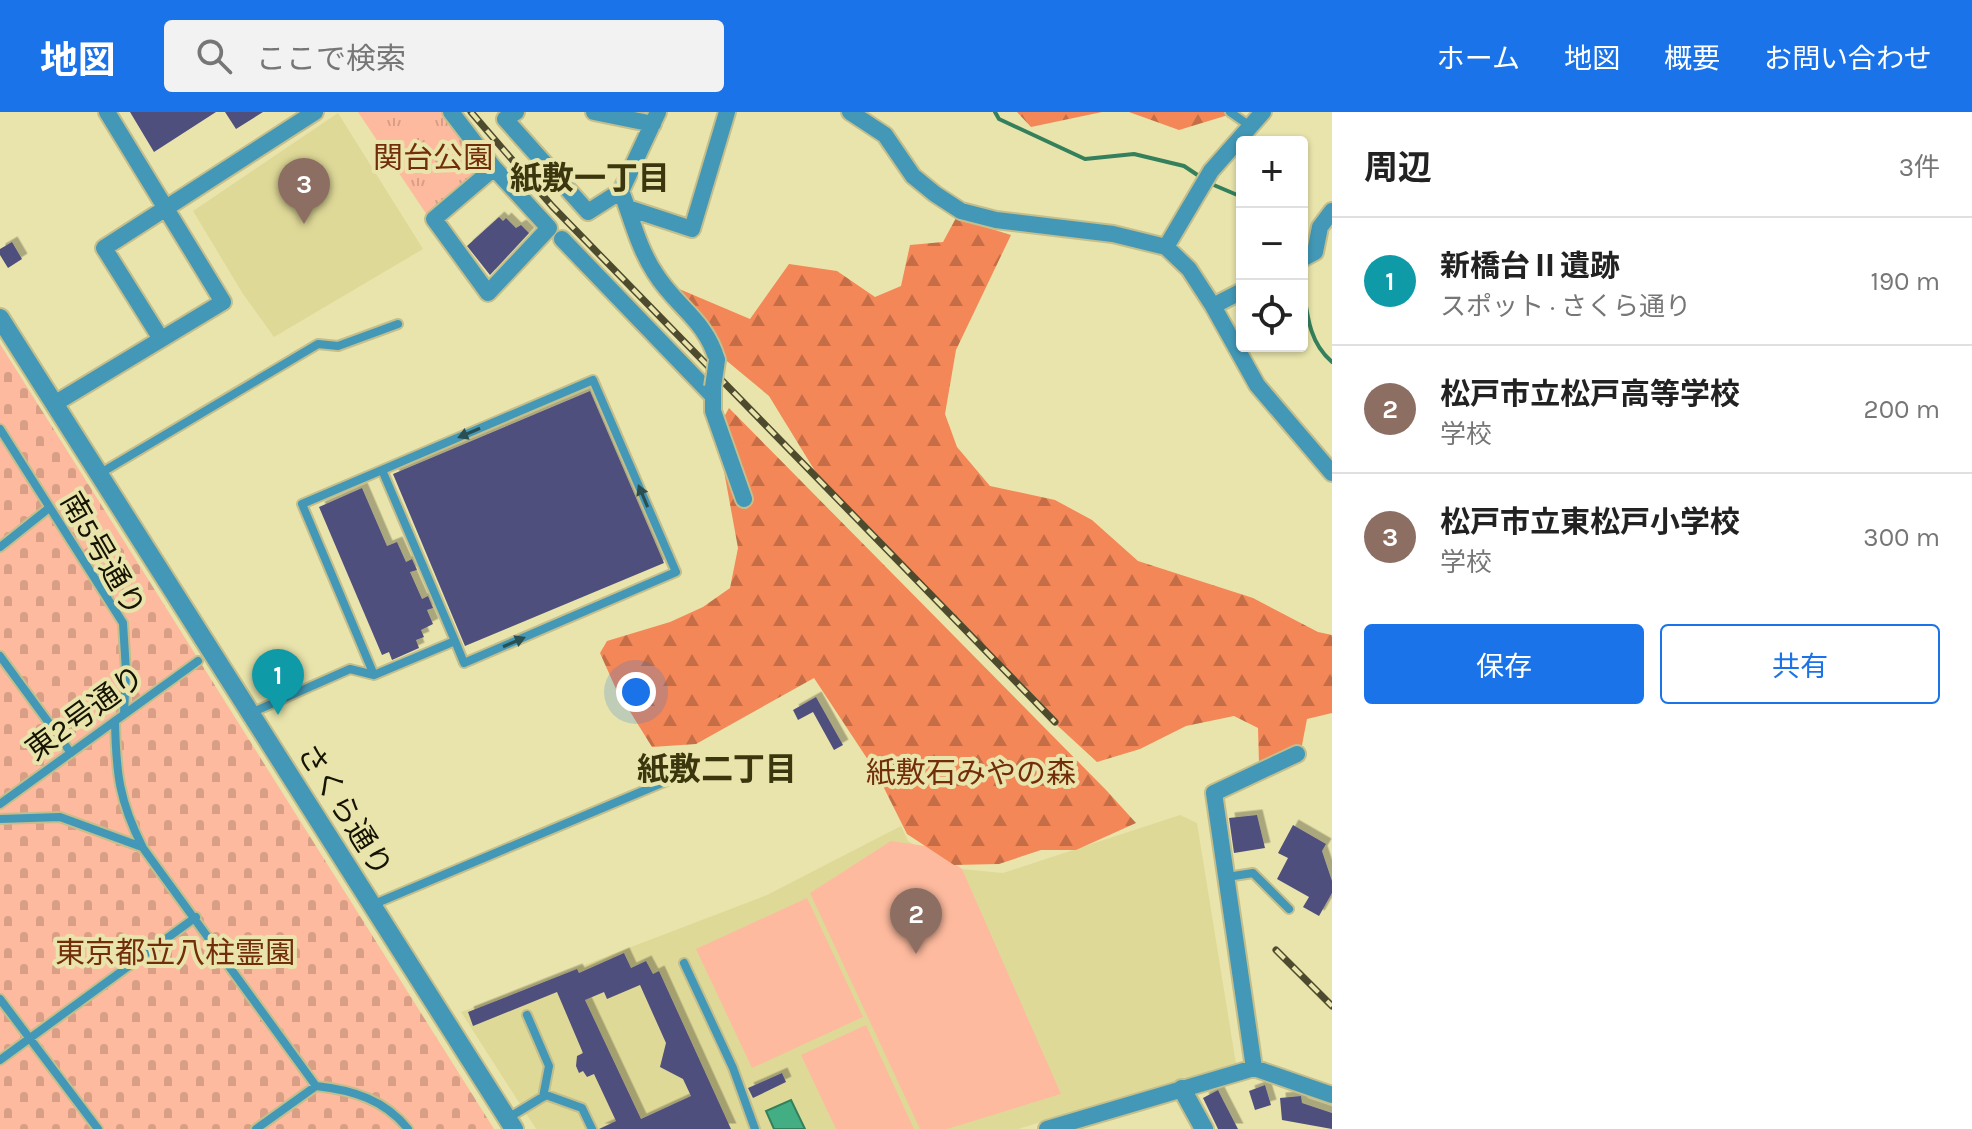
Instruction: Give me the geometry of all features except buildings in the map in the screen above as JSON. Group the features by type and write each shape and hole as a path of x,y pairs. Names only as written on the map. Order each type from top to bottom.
{"street":[{"path":"54,404 223,302 107,112"},
{"path":"161,339 104,248 315,112"},
{"path":"451,112 494,168 549,228 488,293 434,219 494,168"},
{"path":"516,112 505,119 588,212 621,191 656,118 594,112"},
{"path":"628,208 692,229 727,112"},
{"path":"850,112 885,135 913,176 961,211 996,220 1113,234 1166,247 1189,269 1257,385 1332,473"},
{"path":"1166,247 1211,171 1263,112"},
{"path":"621,191 636,237 656,276 708,336 717,360 713,411 744,499"},
{"path":"1308,256 1315,252 1320,227 1332,211"},
{"path":"562,239 713,391"},
{"path":"1213,306 1236,294"},
{"name":"さくら通り","path":"0,318 510,1124"},
{"path":"1254,1068 1214,793 1297,754"},
{"path":"1047,1129 1254,1068 1332,1095"},
{"path":"1182,1089 1204,1129"}],"lane":[{"path":"1230,112 1250,126"},
{"path":"98,475 318,344 338,346 398,324"},
{"path":"374,675 302,504 593,380 676,572 464,663 382,470"},
{"name":"南5号通り","path":"0,429 123,623 126,671 124,714"},
{"path":"0,547 49,508"},
{"path":"250,713 350,669 374,675 455,641"},
{"path":"0,656 71,753"},
{"name":"東2号通り","path":"0,804 198,661"},
{"path":"115,721 120,794 143,848 316,1086 383,1103 408,1129"},
{"path":"372,905 681,775"},
{"path":"0,819 60,817 143,848"},
{"path":"1227,877 1253,873 1289,909"},
{"path":"0,1060 196,917"},
{"path":"684,963 733,1068 755,1129"},
{"path":"0,999 98,1129"},
{"path":"527,1015 549,1066 543,1097"},
{"path":"256,1129 316,1086"},
{"path":"510,1124 546,1095 582,1108 592,1129"}],"shaded area":[{"path":"338,113 423,249 274,337 243,294 193,211"},
{"path":"1180,815 1197,823 1236,1064 1018,1129 536,1129 461,1012 767,895 901,826 908,841 951,868 1003,873"},
{"path":"791,1100 805,1129 774,1129 766,1111"}],"green space":[{"name":"関台公園","path":"358,112 444,112 483,163 483,169 427,215"},
{"path":"1017,112 1102,112 1031,127"},
{"path":"1129,112 1238,112 1179,130"},
{"path":"956,218 1011,235 956,350 945,414 957,447 990,486 1055,500 1092,520 1138,561 1253,598 1318,632 1332,635 1332,713 1307,719 1302,745 1271,766 1259,763 1258,728 1234,716 1186,726 1140,749 1097,762 1034,704 823,484 769,396 710,347 651,277 750,319 789,264 837,271 875,297 901,286 910,245 943,242"},
{"name":"東京都立八柱霊園","path":"0,344 494,1129 0,1129"},
{"name":"紙敷石みやの森","path":"729,408 1136,823 1076,850 1041,850 999,864 954,865 907,834 876,772 814,678 696,744 652,747 616,689 600,653 607,641 670,622 703,607 730,588 738,548 714,435"},
{"path":"891,841 932,847 962,869 1061,1094 947,1129 920,1129 810,893"},
{"path":"807,898 863,1017 752,1068 696,949"},
{"path":"866,1025 914,1129 836,1129 801,1055"}],"waterway":[{"path":"995,112 999,119 1085,159 1134,154 1184,166 1202,178"},
{"path":"1209,183 1236,194"},
{"path":"1302,280 1313,335 1317,345 1332,362"}],"railway":[{"path":"471,112 552,206 1055,722"},
{"path":"1276,950 1332,1006"}],"place":[{"name":"松戸市立東松戸小学校","path":"304,224"},
{"name":"新橋台Ⅱ遺跡","path":"278,715"},
{"name":"松戸市立松戸高等学校","path":"916,954"}],"district":[{"name":"紙敷一丁目","path":"590,178"},
{"name":"紙敷二丁目","path":"717,769"}]}
